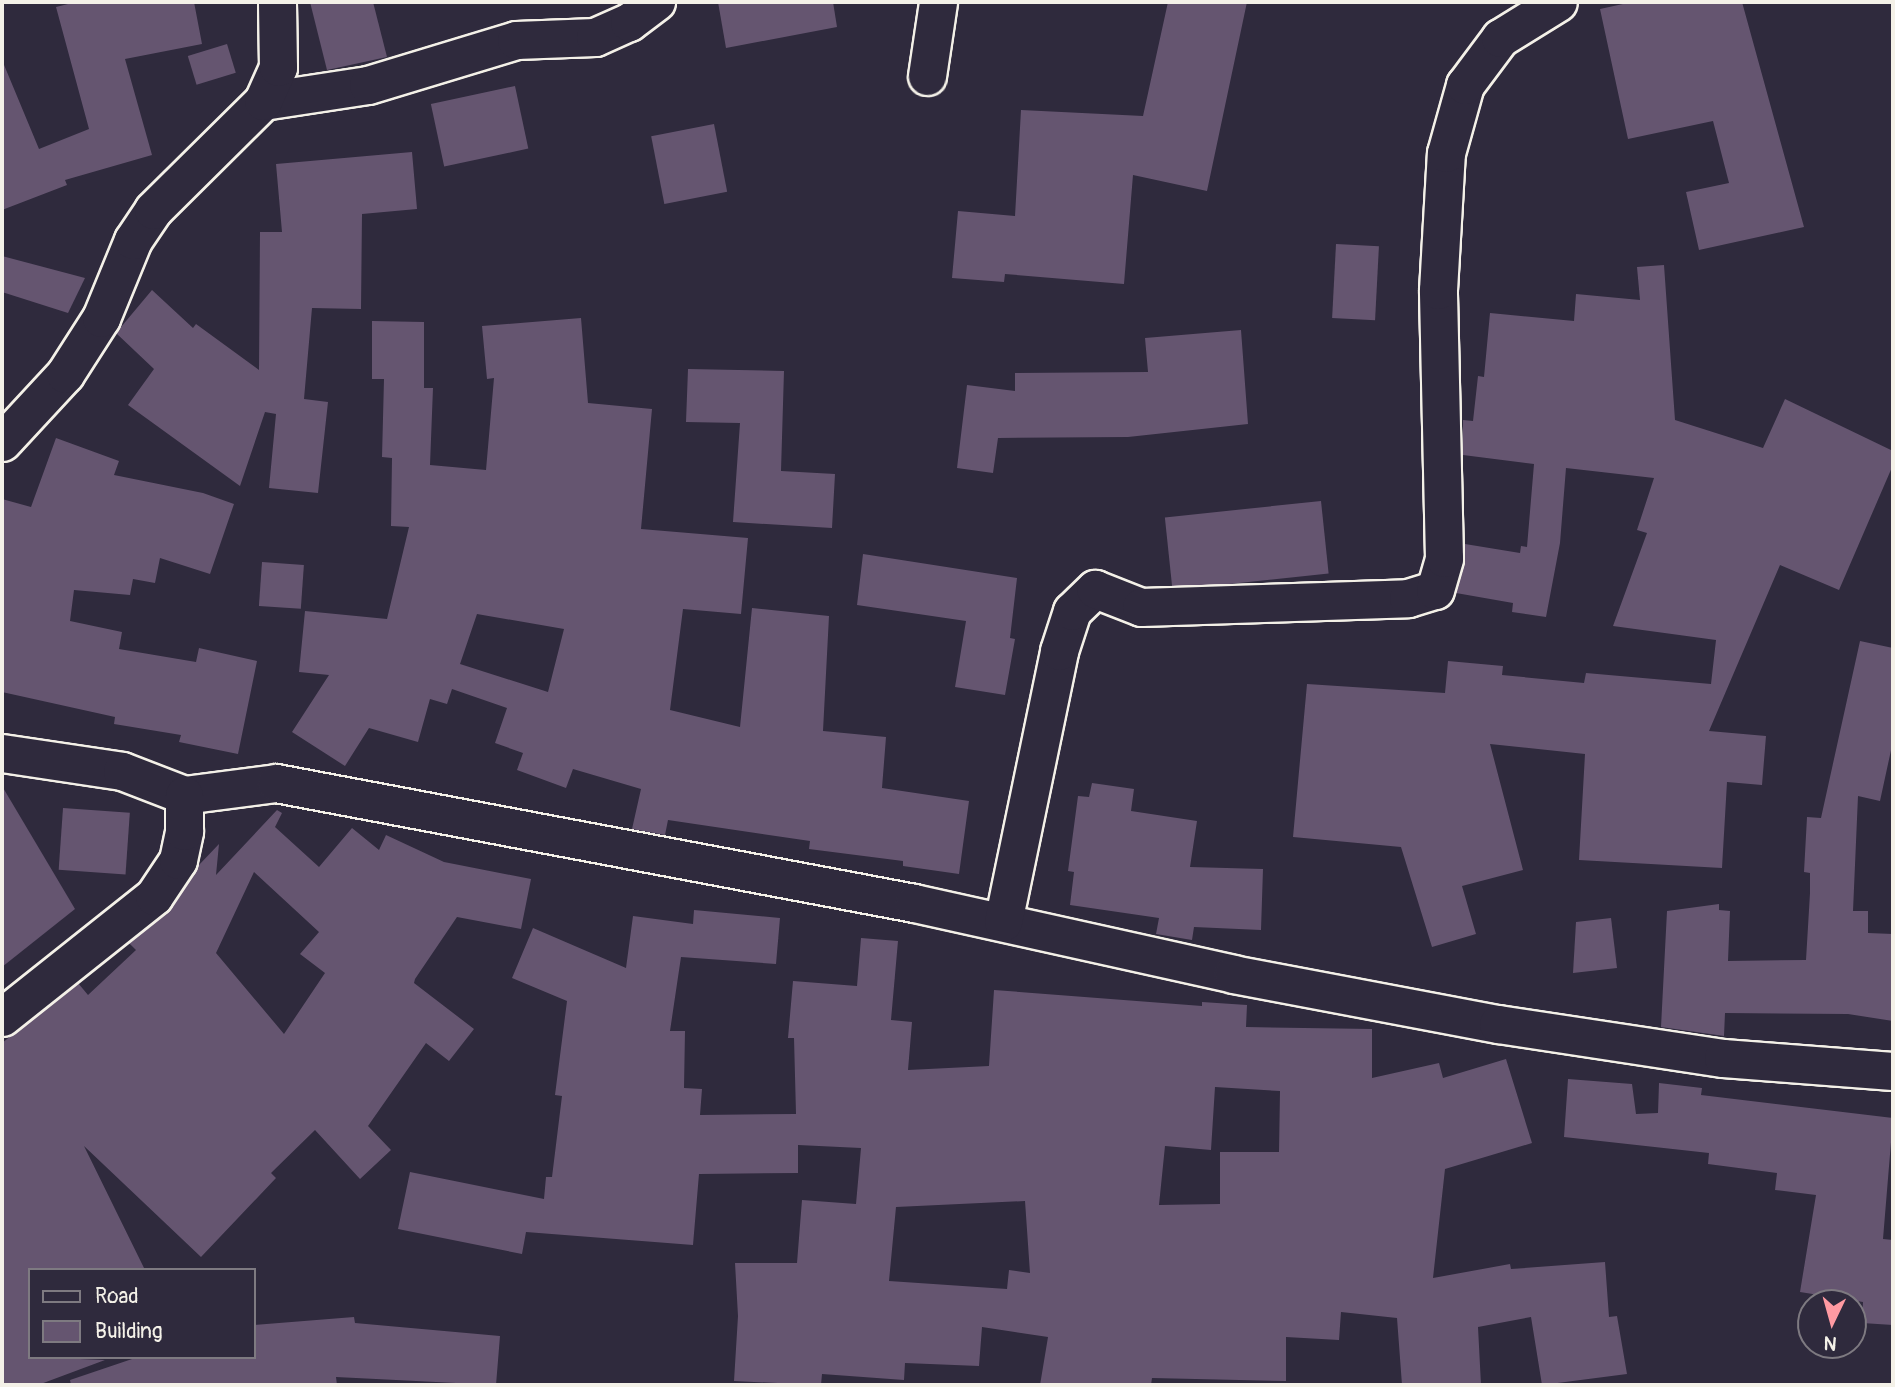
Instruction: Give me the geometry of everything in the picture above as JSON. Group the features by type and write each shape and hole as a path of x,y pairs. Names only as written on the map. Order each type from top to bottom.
{"street":[{"path":"2,442 65,374 102,318 133,240 153,210 262,101 278,67 281,31 277,2"},
{"path":"262,101 368,85 516,40 595,37 629,22 656,2"},
{"path":"927,76 938,2"},
{"path":"1003,922 1059,651 1072,611 1095,589 1141,607 1408,598 1435,590 1444,558 1438,290 1446,153 1465,85 1500,37 1558,2"},
{"path":"2,753 122,771 184,795 276,783 1003,922 1233,974 1498,1024 1723,1058 1893,1071"},
{"path":"2,1017 154,896 178,860 184,831 184,795"}],"building":[{"path":"76,2 194,2 202,44 125,59 152,155 65,180 67,185 2,210 2,60 39,149 89,129 56,7"},
{"path":"310,2 373,2 387,57 327,70"},
{"path":"718,2 833,2 837,27 726,48"},
{"path":"1168,2 1247,2 1207,191 1133,175 1124,284 1005,274 1004,282 952,278 958,211 1015,216 1021,110 1143,116"},
{"path":"1632,2 1742,2 1804,227 1699,250 1686,192 1729,183 1713,121 1628,139 1600,9"},
{"path":"227,44 236,73 197,85 188,56"},
{"path":"515,86 528,149 444,166 431,104"},
{"path":"714,124 727,192 664,204 651,136"},
{"path":"412,152 417,209 362,214 361,309 312,308 304,399 328,402 318,493 269,488 276,414 265,412 240,486 128,405 154,369 116,333 152,290 193,328 196,324 259,370 260,232 282,232 276,164"},
{"path":"1336,244 1379,246 1375,320 1332,318"},
{"path":"2,256 85,278 68,313 2,292"},
{"path":"1664,265 1675,420 1763,448 1785,399 1893,451 1893,465 1839,590 1780,565 1709,731 1766,736 1762,785 1727,782 1722,868 1579,860 1585,754 1490,744 1523,870 1462,886 1476,934 1432,947 1401,847 1293,837 1307,684 1445,693 1448,661 1503,666 1502,675 1584,683 1586,673 1711,684 1716,640 1613,626 1647,533 1637,530 1654,478 1566,468 1560,543 1546,617 1512,612 1513,603 1456,593 1465,544 1520,553 1521,546 1527,547 1534,464 1463,455 1463,420 1473,421 1478,376 1484,377 1490,313 1574,321 1576,294 1640,300 1637,267"},
{"path":"581,318 588,403 652,409 641,529 748,538 741,614 683,609 670,710 740,727 752,608 829,616 823,731 886,737 882,788 969,801 959,874 903,866 903,861 809,849 810,841 668,820 665,835 632,829 641,789 573,769 566,788 517,770 523,753 495,743 507,708 452,689 447,704 430,699 418,742 369,728 345,766 292,732 329,675 299,672 305,611 387,619 409,527 391,526 392,458 382,457 384,379 372,379 372,321 424,322 424,388 433,388 430,465 486,470 494,378 487,379 482,326","holes":["477,614 564,629 548,692 460,664"]},
{"path":"1241,330 1248,424 1128,437 998,438 993,473 957,468 967,385 1015,391 1015,373 1148,372 1145,338"},
{"path":"688,369 784,371 781,471 835,474 832,528 733,522 740,423 686,422"},
{"path":"56,438 119,461 114,475 203,493 234,504 210,574 160,558 155,583 133,579 130,595 74,590 70,621 122,632 119,649 196,662 199,648 257,661 238,754 179,742 181,735 114,724 115,717 2,692 2,499 31,507"},
{"path":"1321,501 1329,574 1172,590 1165,517"},
{"path":"863,554 1017,578 1010,638 1015,639 1005,695 955,687 966,621 857,605"},
{"path":"262,562 304,565 301,609 259,606"},
{"path":"1860,641 1893,648 1893,741 1880,801 1858,796 1853,911 1868,911 1868,933 1893,934 1893,1021 1848,1014 1725,1013 1724,1036 1661,1027 1667,911 1719,904 1719,910 1730,911 1728,961 1806,960 1810,893 1810,873 1804,872 1807,817 1821,818"},
{"path":"1092,783 1134,789 1131,811 1197,821 1190,867 1263,869 1261,930 1194,927 1192,940 1156,934 1159,918 1070,905 1074,872 1068,871 1078,796 1089,797"},
{"path":"2,786 75,909 2,967"},
{"path":"63,808 130,813 126,875 59,870"},
{"path":"277,810 282,813 275,827 319,867 352,828 379,850 386,835 444,862 531,879 521,929 457,917 415,979 414,983 474,1029 449,1061 426,1043 368,1126 391,1150 360,1179 315,1130 271,1173 276,1178 201,1257 84,1146 144,1268 28,1268 28,1359 105,1360 38,1385 2,1385 2,1043 78,983 88,995 136,950 129,943 171,908 198,866 219,844 216,875","holes":["254,872 319,932 300,954 325,973 284,1034 216,953"]},
{"path":"694,910 780,918 776,964 681,957 670,1031 685,1031 684,1088 702,1089 700,1115 796,1114 794,1038 788,1038 793,981 857,986 861,938 898,941 891,1020 912,1022 908,1070 989,1066 994,990 1202,1006 1202,1002 1247,1005 1246,1027 1372,1029 1372,1078 1439,1063 1443,1078 1506,1059 1532,1143 1445,1169 1433,1278 1510,1264 1511,1269 1605,1262 1609,1317 1617,1316 1627,1374 1542,1385 1531,1317 1478,1327 1481,1385 1402,1385 1397,1318 1341,1312 1339,1340 1286,1337 1286,1381 1152,1378 1151,1385 1040,1385 1048,1337 982,1327 979,1366 905,1363 904,1380 822,1374 821,1385 734,1381 738,1316 735,1263 797,1263 802,1200 856,1204 861,1148 798,1145 798,1173 699,1174 693,1245 526,1232 522,1254 398,1229 410,1172 544,1199 546,1177 552,1177 562,1096 555,1095 567,1001 512,978 533,928 626,968 633,916 693,924","holes":["1215,1087 1280,1091 1279,1152 1220,1152 1220,1204 1159,1205 1165,1146 1211,1150","1025,1201 1030,1273 1009,1270 1007,1289 889,1281 896,1207"]},
{"path":"1611,918 1617,968 1573,973 1576,922"},
{"path":"1568,1079 1632,1084 1636,1114 1658,1113 1659,1083 1702,1088 1701,1095 1893,1118 1883,1239 1893,1240 1893,1325 1867,1323 1867,1289 1800,1289 1816,1195 1775,1190 1777,1173 1708,1164 1709,1153 1564,1137"},
{"path":"354,1317 355,1323 500,1336 496,1385 336,1377 337,1385 71,1385 70,1380 132,1359 256,1359 256,1325"}]}
